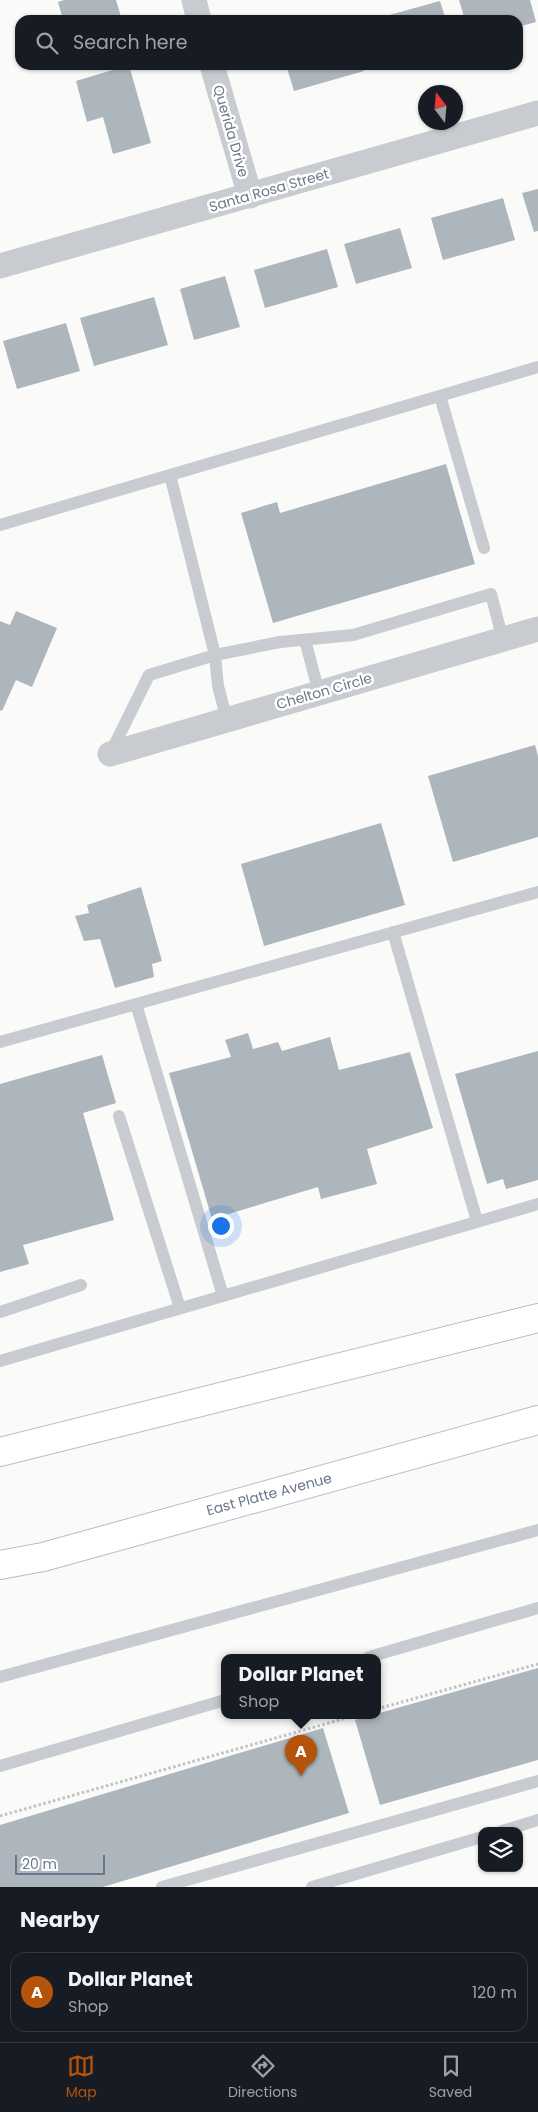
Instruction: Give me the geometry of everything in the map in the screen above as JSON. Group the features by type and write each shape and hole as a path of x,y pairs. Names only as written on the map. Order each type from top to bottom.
{"main road":[{"path":"0,1452 538,1318"},
{"name":"East Platte Avenue","path":"0,1565 44,1556 538,1420"}],"street":[{"path":"194,0 198,15"},
{"name":"Querida Drive","path":"213,70 250,196"},
{"name":"Santa Rosa Street","path":"0,266 538,113"},
{"name":"Chelton Circle","path":"110,754 538,629"}],"lane":[{"path":"0,525 538,367"},
{"path":"440,396 484,548"},
{"path":"170,475 214,655 218,686 228,720"},
{"path":"110,754 149,675 214,655 280,642 353,635 491,594 503,640"},
{"path":"305,640 319,693"},
{"path":"0,1042 538,892"},
{"path":"394,932 477,1221"},
{"path":"136,1004 222,1296"},
{"path":"119,1116 180,1308"},
{"path":"0,1361 538,1204"},
{"path":"0,1312 81,1285"},
{"path":"0,1677 390,1572 538,1530"},
{"path":"379,1654 538,1608"},
{"path":"0,1766 221,1701"},
{"path":"162,1887 538,1781"},
{"path":"515,1827 538,1820"},
{"path":"312,1887 478,1838"}],"path":[{"path":"381,1708 538,1664"},
{"path":"0,1816 343,1719"}],"building":[{"path":"64,0 116,0 120,15 62,15 58,2"},
{"path":"459,0 530,0 536,22 523,26 523,15 464,15"},
{"path":"440,1 444,15 389,15"},
{"path":"112,70 130,70 151,143 113,154 103,117 87,122 76,81"},
{"path":"288,70 364,70 364,71 294,91"},
{"path":"538,189 538,231 534,232 522,193"},
{"path":"503,198 515,240 443,260 431,218"},
{"path":"400,228 412,268 356,284 344,244"},
{"path":"327,249 338,287 265,308 254,270"},
{"path":"225,276 240,327 194,340 180,289"},
{"path":"154,297 168,345 94,366 80,318"},
{"path":"66,323 80,371 17,389 3,341"},
{"path":"446,464 475,564 273,623 241,513 277,502 280,513"},
{"path":"16,611 57,628 32,687 16,680 2,711 0,710 0,621 10,625"},
{"path":"535,745 538,756 538,837 453,862 428,776"},
{"path":"381,823 405,905 264,946 241,864"},
{"path":"141,887 162,961 152,964 154,977 115,988 100,939 84,941 75,916 89,913 87,905"},
{"path":"248,1033 253,1049 278,1042 282,1051 330,1037 339,1070 410,1052 433,1128 367,1149 377,1184 321,1199 318,1187 212,1219 169,1073 231,1057 225,1040"},
{"path":"538,1051 538,1180 506,1189 503,1179 487,1184 455,1074"},
{"path":"102,1055 116,1103 83,1113 114,1220 23,1245 29,1264 0,1272 0,1084"},
{"path":"538,1668 538,1760 380,1805 355,1720 381,1719 381,1713"},
{"path":"323,1728 349,1813 103,1887 0,1887 0,1825"}],"place":[{"name":"Dollar Planet","path":"301,1776"}]}
